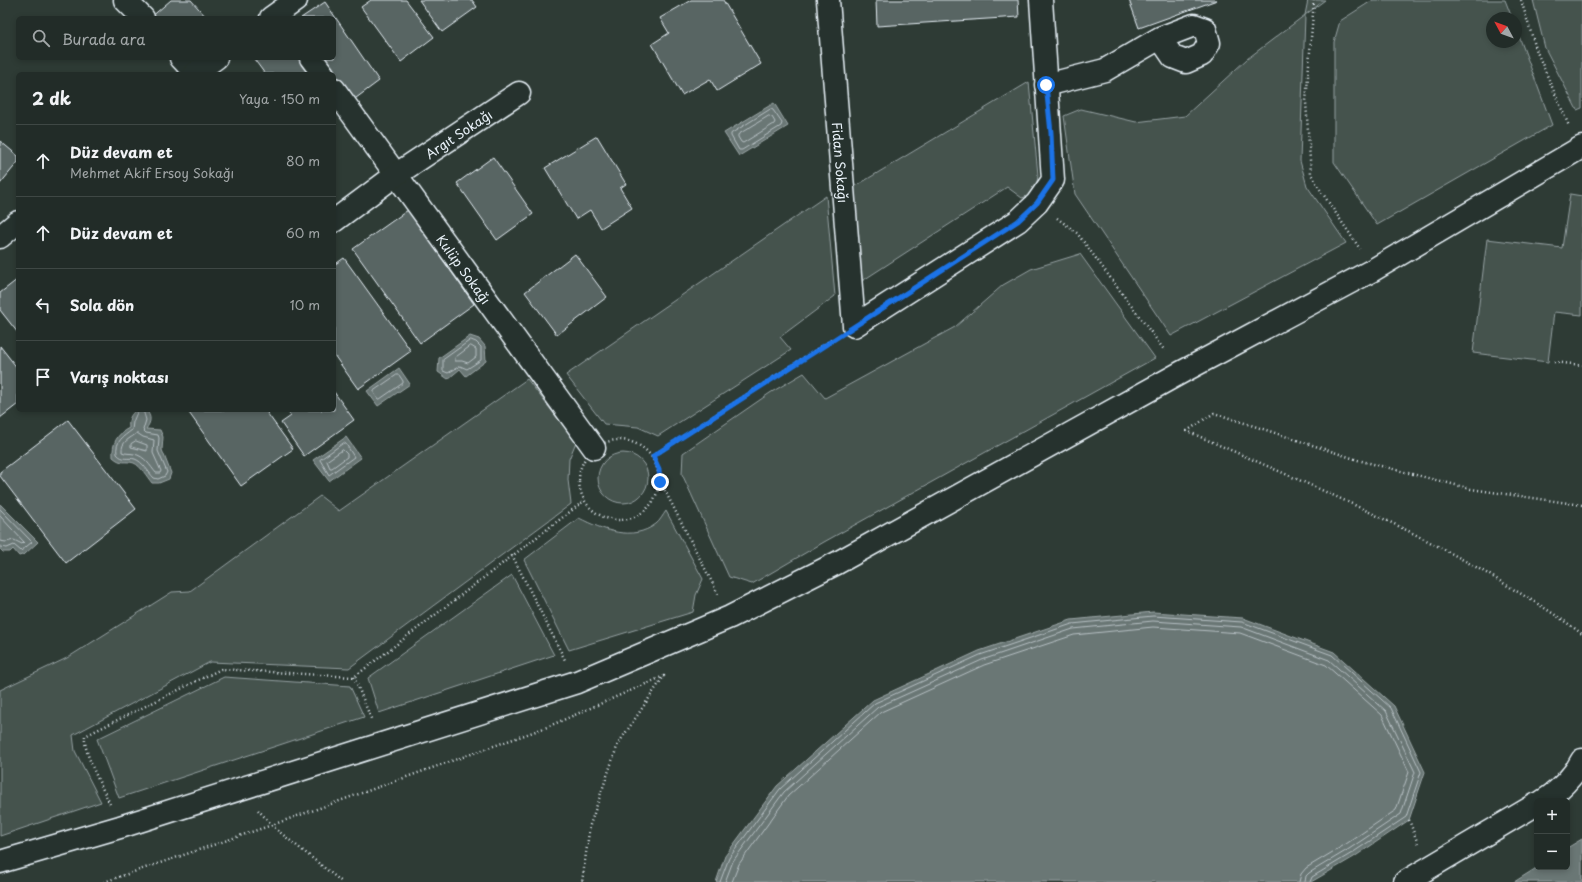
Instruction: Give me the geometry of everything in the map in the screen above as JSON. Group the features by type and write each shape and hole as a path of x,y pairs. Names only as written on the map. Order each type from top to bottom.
{"street":[{"path":"126,0 141,16"},
{"path":"277,16 296,0"},
{"name":"Fidan Sokağı","path":"828,0 854,326"},
{"path":"854,326 1018,221 1037,203 1053,180 1041,0"},
{"path":"1046,85 1106,70 1160,38"},
{"path":"190,68 211,60"},
{"path":"312,60 322,72"},
{"name":"Kulüp Sokağı","path":"336,92 594,448"},
{"name":"Argıt Sokağı","path":"336,220 397,174 519,93"},
{"path":"0,862 120,827 576,682 730,617 836,563 1182,372 1373,270 1580,148"},
{"path":"0,237 16,224"},
{"path":"1548,798 1554,795 1579,767 1582,760"},
{"path":"1405,882 1534,806"}],"path":[{"path":"1314,0 1306,102 1311,174 1373,270"},
{"path":"1520,0 1537,52 1580,148"},
{"path":"1037,203 1077,233 1182,372"},
{"path":"653,456 854,326"},
{"path":"1554,362 1582,365"},
{"path":"1582,505 1471,489 1358,460 1214,413 1187,431 1342,499 1464,559 1564,620 1582,634"},
{"path":"618,439 632,441 643,447 653,456 659,469 660,482 658,495 651,506 641,515 629,520 616,521 603,518 593,511 584,501 580,490 579,479 581,467 586,457 594,448 605,442 618,439"},
{"path":"660,482 730,617"},
{"path":"120,827 87,752 84,743 85,736 221,669 354,677 584,501"},
{"path":"512,555 576,682"},
{"path":"104,882 272,825 547,727 664,676 618,744 590,825 582,882"},
{"path":"354,677 381,744"},
{"path":"272,825 342,882"}],"shaded area":[{"path":"1308,0 1325,0 1305,15"},
{"path":"1373,0 1505,0 1510,12 1486,12 1486,48 1522,48 1522,44 1552,125 1377,225 1334,162 1334,42 1340,21"},
{"path":"1533,0 1582,0 1582,108 1577,110 1545,48"},
{"path":"1305,15 1300,161 1307,186 1346,243 1171,336 1075,194 1064,116 1081,109 1136,122 1185,116 1247,59"},
{"path":"1029,82 1038,175 1034,190 1026,197 1022,198 1007,187 862,281 854,187"},
{"path":"1570,194 1582,196 1582,315 1554,312 1548,362 1473,353 1487,239 1562,248"},
{"path":"826,196 835,296 780,337 791,350 658,436 638,427 604,424 566,375"},
{"path":"1080,254 1155,358 824,542 752,584 729,577 682,474 683,453 770,393 804,373 825,398 955,327 1003,285 1031,269"},
{"path":"527,379 576,442 569,459 568,480 571,504 349,668 210,662 73,735 75,751 101,802 0,836 0,690 67,658 172,592 190,591 320,496 339,511"},
{"path":"618,453 628,453 641,460 648,473 648,483 641,496 628,503 618,503 609,499 602,492 598,483 598,473 602,464 609,457"},
{"path":"666,511 703,579 696,595 693,612 569,650 524,560 579,518 598,527 627,533 647,529 657,523"},
{"path":"512,575 554,655 379,713 368,678"},
{"path":"224,677 350,686 364,717 119,798 97,739"}],"water":[{"path":"774,103 788,126 739,156 724,133"},
{"path":"470,336 479,339 485,346 486,361 466,376 460,369 448,379 438,372 439,358"},
{"path":"399,368 410,384 378,406 367,391"},
{"path":"134,412 147,412 150,420 146,429 160,430 163,437 162,450 171,473 169,479 159,483 152,483 137,464 131,462 121,462 113,457 114,443 121,433 129,428 132,414"},
{"path":"346,437 361,458 329,481 313,460"},
{"path":"0,504 38,542 25,554 19,556 13,549 10,552 3,552 0,549"},
{"path":"1153,612 1243,618 1334,652 1394,706 1425,772 1409,820 1354,857 1311,882 716,882 725,856 777,786 873,700 979,651 1071,620"},
{"path":"1582,839 1582,882 1514,882 1534,870 1570,870 1570,846"}],"building":[{"path":"171,0 191,0 205,16 152,16"},
{"path":"371,0 406,0 434,37 401,62 361,7"},
{"path":"419,0 472,0 477,7 442,32"},
{"path":"691,0 723,0 761,64 717,91 710,79 682,95 652,44 669,33 660,18"},
{"path":"876,0 1018,0 1019,17 877,26"},
{"path":"1129,0 1217,0 1139,28"},
{"path":"325,2 335,16 304,16"},
{"path":"336,18 379,81 348,104 336,89 336,72 324,72 315,60 336,60"},
{"path":"255,60 302,60 310,72 264,72"},
{"path":"597,136 626,184 620,188 632,208 601,228 590,210 576,219 545,168"},
{"path":"0,141 16,154 16,164 0,184"},
{"path":"493,157 533,214 497,240 457,183"},
{"path":"408,210 474,304 420,343 353,249"},
{"path":"575,254 607,297 557,335 525,292"},
{"path":"344,258 411,351 358,389 336,358 336,264"},
{"path":"16,281 16,330 0,310 0,293"},
{"path":"0,346 16,366 16,406 0,418"},
{"path":"336,395 354,420 304,456 281,423 291,416 288,412 336,412"},
{"path":"188,412 266,412 293,449 241,486"},
{"path":"68,420 136,509 66,563 0,476 0,472"}],"route":[{"path":"660,482 659,469 653,456 1018,221 1037,203 1053,180 1051,133 1046,85"}]}
